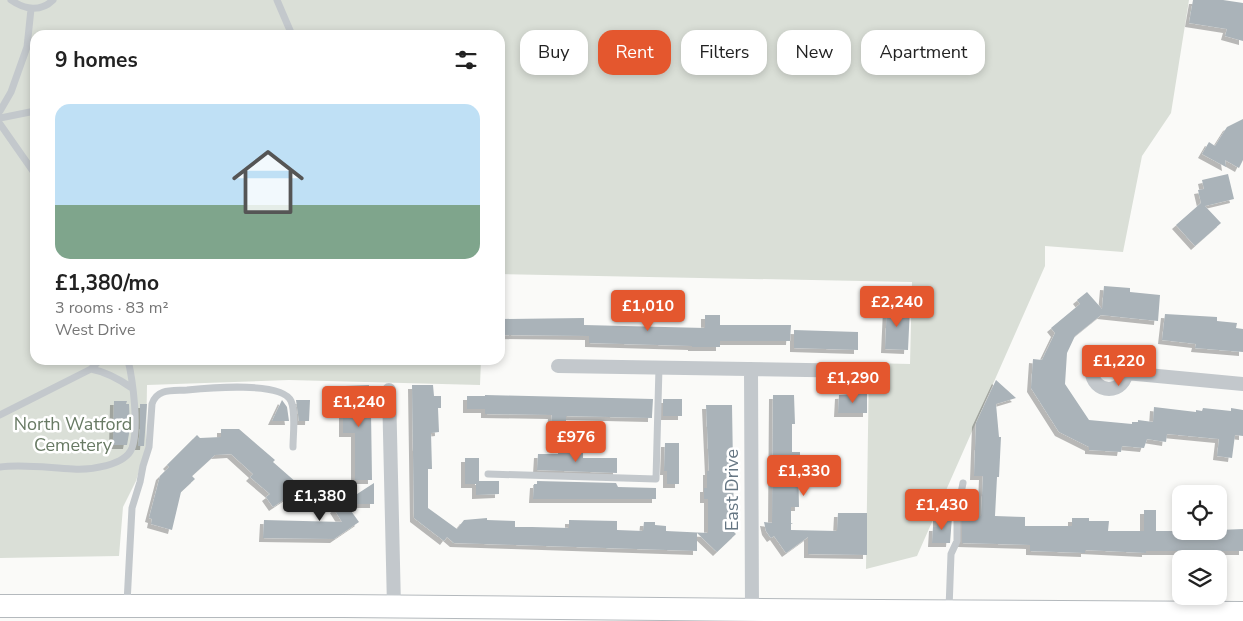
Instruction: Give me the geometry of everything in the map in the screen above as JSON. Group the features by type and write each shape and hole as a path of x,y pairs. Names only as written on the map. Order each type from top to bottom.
{"highway":[{"path":"0,606 80,610 127,606 394,607 761,612 1243,613"}],"street":[{"path":"558,366 865,371"},
{"name":"East Drive","path":"751,370 761,612"},
{"path":"1126,373 1243,384"},
{"path":"389,390 394,607"}],"lane":[{"path":"11,0 31,9 42,7 53,0"},
{"path":"277,0 290,30"},
{"path":"0,111 11,92 27,48 31,9"},
{"path":"0,118 30,112"},
{"path":"0,124 30,167"},
{"path":"0,415 91,369 95,365"},
{"path":"0,467 76,469 108,466 123,459 132,449 134,433 129,365"},
{"path":"488,474 656,479 659,367"},
{"path":"91,369 118,378 132,388"},
{"path":"127,606 132,508 149,447 154,397 159,393 168,391 215,387 273,390 285,394 292,402 293,447"},
{"path":"949,612 951,554 957,541 957,513 963,483"}],"green space":[{"name":"North Watford Cemetery","path":"0,0 1189,0 1171,113 1142,156 1123,252 1045,246 1045,266 917,556 866,569 869,363 910,364 912,282 505,274 505,30 30,30 30,365 481,365 480,385 289,380 147,385 146,447 136,481 123,507 119,556 0,558"}],"building":[{"path":"1193,0 1223,0 1243,3 1243,41 1225,36 1227,29 1189,23"},
{"path":"1243,119 1243,160 1239,168 1225,160 1226,167 1202,154 1209,142 1215,146 1227,127"},
{"path":"1228,174 1234,199 1205,206 1221,223 1195,246 1176,225 1201,203 1198,190 1204,189 1202,180"},
{"path":"1104,286 1130,288 1130,292 1160,295 1158,321 1101,315 1075,336 1067,353 1065,384 1089,420 1132,424 1132,422 1138,422 1138,420 1153,422 1154,407 1196,412 1196,410 1202,411 1203,408 1231,411 1231,408 1243,410 1243,436 1235,435 1232,458 1217,456 1219,439 1167,434 1166,442 1147,439 1144,448 1122,446 1121,452 1089,450 1089,447 1059,432 1031,388 1033,359 1042,360 1055,333 1051,328 1080,304 1077,300 1087,292 1102,309"},
{"path":"887,306 910,307 908,350 885,349"},
{"path":"1165,314 1217,317 1217,321 1237,323 1236,328 1243,329 1243,352 1195,348 1196,344 1162,340"},
{"path":"705,315 720,315 720,325 791,325 790,341 720,341 720,347 692,347 589,343 589,336 505,335 505,319 584,318 584,325 705,328"},
{"path":"794,330 858,332 858,350 794,348"},
{"path":"996,380 1016,398 996,404 999,437 1001,437 995,516 1025,517 1025,526 1072,526 1072,518 1089,518 1089,521 1109,521 1108,531 1144,531 1144,510 1156,510 1156,531 1172,531 1172,540 1227,540 1227,530 1243,529 1243,551 1172,550 1146,551 1146,553 1085,550 1085,553 1030,551 1030,545 962,543 962,517 981,516 983,476 974,476 976,423"},
{"path":"369,385 372,480 355,480 355,433 343,433 343,397 345,397 345,386"},
{"path":"412,385 433,385 434,396 441,396 441,408 438,408 439,432 431,433 432,469 428,469 428,508 457,529 464,520 487,518 487,520 515,521 515,527 569,528 569,520 617,521 617,530 643,531 644,522 655,522 655,525 666,526 666,531 708,533 708,499 704,499 704,488 707,488 707,471 709,471 706,405 732,405 734,526 731,529 736,534 717,552 697,533 697,551 454,543 447,537 444,541 414,518"},
{"path":"867,394 867,413 838,413 839,395"},
{"path":"773,395 794,395 795,424 792,424 792,452 800,452 800,464 798,464 799,507 791,507 791,523 793,523 791,524 791,530 837,531 838,513 867,513 867,555 808,554 808,537 786,553 774,536 771,538 766,531 764,522 772,523"},
{"path":"467,396 653,399 652,418 566,416 566,423 551,423 552,415 485,414 485,409 467,409"},
{"path":"663,399 682,399 682,416 663,416"},
{"path":"282,400 287,407 289,421 272,421"},
{"path":"296,400 310,400 309,421 299,421"},
{"path":"114,401 127,401 126,404 129,404 130,428 127,445 113,445"},
{"path":"140,404 147,404 144,446 138,446"},
{"path":"221,429 239,429 275,460 273,462 297,483 297,491 273,507 266,497 270,494 250,477 253,474 231,454 215,455 192,476 195,479 181,492 172,530 151,524 152,519 149,518 160,476 169,467 167,465 197,435 200,438 221,437"},
{"path":"665,443 679,443 679,484 667,484 667,471 664,471"},
{"path":"558,451 583,452 583,458 617,458 617,473 537,470 538,454 558,454"},
{"path":"465,458 479,458 479,481 499,481 499,494 476,495 476,484 465,484"},
{"path":"537,481 616,483 618,487 656,488 656,499 533,499 534,484 537,484"},
{"path":"374,483 374,504 346,504 359,522 334,539 263,538 264,520 342,522 334,509"},
{"path":"937,517 952,517 950,543 932,543 933,527 937,527"}]}
